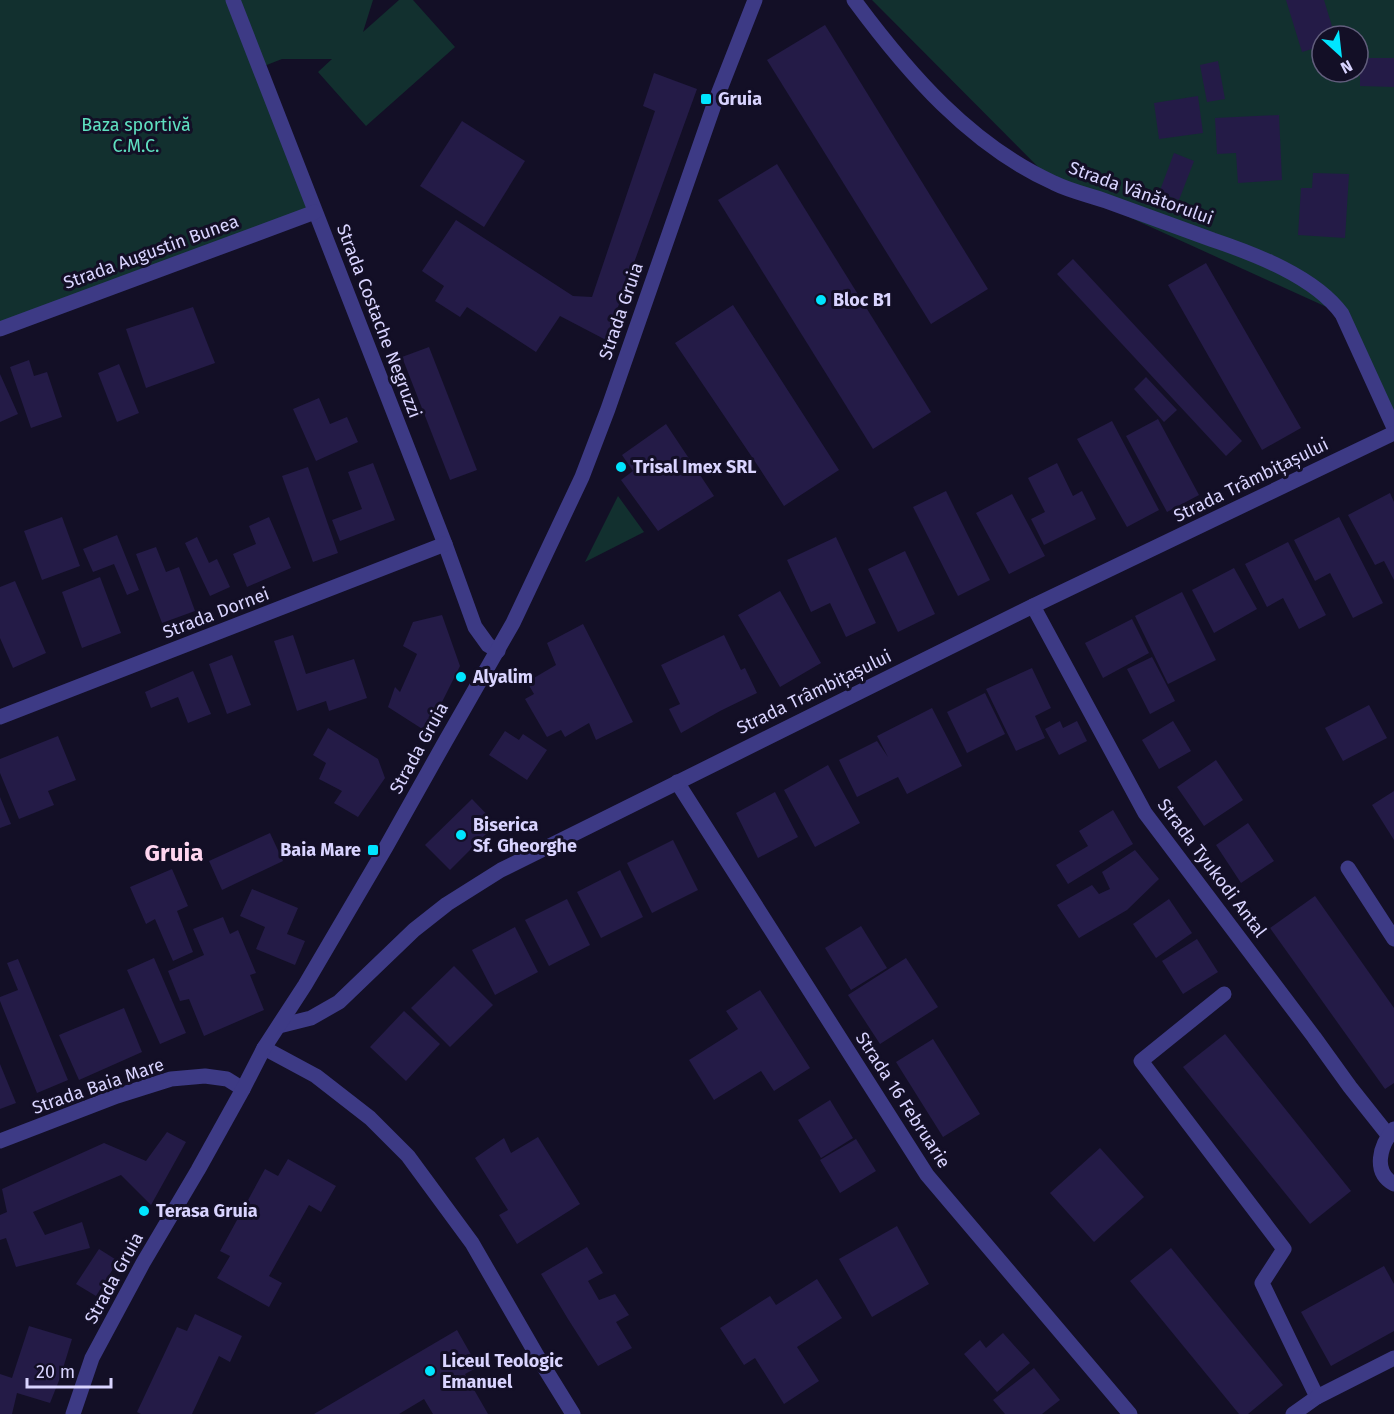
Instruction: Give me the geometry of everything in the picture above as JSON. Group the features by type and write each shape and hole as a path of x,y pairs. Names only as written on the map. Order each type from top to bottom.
{"street":[{"name":"Strada Costache Negruzzi","path":"233,0 446,544 475,627 488,645 498,651"},
{"name":"Strada Gruia","path":"73,1414 92,1358 117,1310 264,1048 386,847 513,623 582,477 715,102 755,0"},
{"name":"Strada Vânătorului","path":"854,0 910,71 957,119 1006,157 1054,183 1252,253 1289,271 1315,289 1335,305 1342,314 1394,428"},
{"name":"Strada Augustin Bunea","path":"0,329 315,212"},
{"name":"Strada Trâmbițașului","path":"279,1026 311,1018 339,1002 414,930 447,904 501,870 1033,606 1394,433"},
{"name":"Strada Dornei","path":"0,717 446,544"},
{"name":"Strada Tyukodi Antal","path":"1033,606 1145,813 1350,1087 1391,1133"},
{"name":"Strada 16 Februarie","path":"676,782 927,1175 1130,1414"},
{"path":"1348,868 1394,939"},
{"path":"1224,994 1141,1061 1284,1249 1262,1283 1317,1397"},
{"path":"264,1048 316,1076 370,1118 408,1156 472,1243 573,1414"},
{"name":"Strada Baia Mare","path":"0,1141 117,1096 171,1079 206,1076 227,1079 243,1089"},
{"path":"1391,1133 1381,1151 1381,1168 1390,1183 1394,1184"},
{"path":"1293,1414 1317,1397 1394,1358"}],"green space":[{"name":"Baza sportivă C.M.C.","path":"0,0 373,0 363,32 399,0 413,0 455,47 366,126 318,72 332,59 282,59 259,68 315,212 0,332"},
{"path":"872,0 1394,0 1394,427 1342,314 1054,183"},
{"path":"618,496 644,532 585,562"}],"building":[{"path":"1286,0 1324,0 1331,24 1310,24 1310,50 1302,52"},
{"path":"825,25 988,289 931,324 767,60"},
{"path":"1370,58 1394,58 1394,87 1360,86 1360,84 1370,84"},
{"path":"1218,61 1225,99 1207,102 1200,65"},
{"path":"654,73 697,89 606,340 560,316 536,352 467,307 460,317 435,301 444,286 422,271 456,220 573,296 592,297 655,111 643,106"},
{"path":"1198,96 1203,133 1159,139 1154,103"},
{"path":"1279,115 1282,180 1238,183 1236,153 1217,154 1215,118"},
{"path":"462,121 525,161 484,227 420,186"},
{"path":"1174,153 1194,161 1179,200 1159,193"},
{"name":"Bloc B1","path":"777,164 931,412 873,449 718,200"},
{"path":"1313,173 1349,174 1345,238 1298,235 1301,188 1312,188"},
{"path":"1073,259 1242,441 1226,456 1057,274"},
{"path":"1206,263 1301,428 1262,450 1168,285"},
{"path":"733,305 839,470 784,506 675,343"},
{"path":"193,307 215,363 146,388 126,329"},
{"path":"429,347 477,470 450,480 402,357"},
{"path":"29,360 34,376 47,372 62,417 31,428 10,367"},
{"path":"119,364 139,413 117,422 98,373"},
{"path":"0,374 18,414 0,422"},
{"path":"1146,377 1177,410 1164,422 1134,389"},
{"path":"319,398 330,424 347,417 358,442 316,461 293,409"},
{"path":"1158,419 1199,495 1167,512 1126,436"},
{"path":"1112,421 1159,510 1127,527 1077,439"},
{"path":"666,424 714,496 658,531 621,480 633,471 622,455"},
{"path":"373,463 395,520 340,541 332,520 362,509 348,472"},
{"path":"1057,463 1073,496 1082,491 1096,519 1044,545 1031,519 1045,512 1028,478"},
{"path":"308,467 338,553 313,562 282,476"},
{"path":"946,491 990,580 958,596 913,507"},
{"path":"1390,493 1394,502 1394,580 1384,561 1375,565 1348,515"},
{"path":"1012,494 1045,556 1009,574 976,513"},
{"path":"62,517 80,566 42,580 24,531"},
{"path":"269,517 291,568 247,587 233,554 256,544 249,526"},
{"path":"1339,517 1383,603 1353,618 1330,573 1315,581 1294,540"},
{"path":"117,535 139,590 127,595 114,564 93,572 83,549"},
{"path":"197,537 209,563 217,559 230,587 210,596 185,543"},
{"path":"836,537 876,623 846,637 830,603 811,612 787,560"},
{"path":"1288,542 1326,615 1299,629 1283,598 1267,607 1245,564"},
{"path":"156,547 166,572 179,567 195,611 162,623 136,554"},
{"path":"905,551 935,614 898,632 868,569"},
{"path":"1234,568 1257,609 1214,633 1192,590"},
{"path":"100,577 121,633 82,648 62,592"},
{"path":"15,581 46,653 13,668 0,638 0,587"},
{"path":"780,591 821,663 780,687 738,615"},
{"path":"1182,592 1216,660 1168,684 1135,616"},
{"path":"442,615 460,666 427,732 388,707 395,687 400,692 417,654 403,646 413,622"},
{"path":"1132,619 1149,653 1103,678 1085,643"},
{"path":"583,624 633,722 596,740 589,723 565,737 561,730 547,737 525,699 534,694 527,682 556,665 547,643"},
{"path":"293,635 306,674 354,659 367,698 329,711 326,701 297,711 274,641"},
{"path":"724,635 741,670 745,668 757,693 681,733 669,709 680,704 661,665"},
{"path":"232,655 251,705 227,714 209,664"},
{"path":"1152,657 1175,701 1150,714 1127,669"},
{"path":"1032,668 1051,708 1035,716 1045,738 1016,751 986,689"},
{"path":"193,671 211,714 188,723 178,697 151,708 145,692"},
{"path":"985,693 1005,734 967,753 947,712"},
{"path":"1369,705 1387,738 1343,761 1325,728"},
{"path":"932,708 962,766 907,794 898,777 857,797 839,760 877,741 888,757 877,736"},
{"path":"1060,721 1063,728 1077,721 1087,741 1059,755 1045,729"},
{"path":"1173,721 1191,751 1159,769 1142,740"},
{"path":"328,728 378,759 385,778 358,817 334,803 342,791 319,779 326,763 313,755"},
{"path":"505,731 519,740 523,734 547,750 527,780 489,755"},
{"path":"58,736 76,780 48,791 54,805 19,819 0,773 0,759"},
{"path":"1216,760 1243,800 1204,826 1177,787"},
{"path":"828,765 860,823 815,847 784,790"},
{"path":"1394,791 1394,840 1372,805"},
{"path":"775,792 798,837 758,858 736,813"},
{"path":"0,797 11,824 0,828"},
{"name":"Biserica Sf. Gheorghe","path":"472,799 496,824 450,870 425,845"},
{"path":"1113,810 1133,844 1068,884 1056,865 1088,846 1079,831"},
{"path":"1248,823 1274,861 1241,883 1216,845"},
{"path":"270,833 283,861 222,890 209,861"},
{"path":"673,840 698,890 652,913 627,863"},
{"path":"1135,850 1159,879 1127,910 1079,938 1057,905 1092,885 1099,894 1110,889 1102,872"},
{"path":"172,869 188,906 177,911 193,952 173,961 155,919 146,924 130,887"},
{"path":"620,870 643,917 601,938 577,892"},
{"path":"252,889 298,908 287,934 305,941 295,965 256,949 265,927 240,916"},
{"path":"1315,896 1394,1008 1394,1083 1385,1089 1270,928"},
{"path":"567,899 590,945 549,966 525,920"},
{"path":"1169,899 1192,933 1156,958 1133,924"},
{"path":"223,917 230,934 238,930 256,973 250,975 264,1010 204,1036 189,999 180,1001 168,971 204,955 193,929"},
{"path":"861,926 887,968 851,990 825,948"},
{"path":"515,927 538,972 495,995 472,950"},
{"path":"1197,939 1218,972 1183,994 1162,961"},
{"path":"154,958 186,1033 160,1044 127,970"},
{"path":"906,958 938,1007 880,1044 848,995"},
{"path":"18,959 68,1080 37,1093 0,1001 0,997 18,990 7,963"},
{"path":"454,966 493,1005 450,1047 411,1008"},
{"path":"760,990 810,1068 774,1091 761,1071 714,1100 689,1060 738,1029 726,1011"},
{"path":"124,1008 142,1052 79,1080 59,1035"},
{"path":"404,1011 440,1044 406,1081 370,1047"},
{"path":"1225,1034 1351,1191 1310,1224 1183,1067"},
{"path":"933,1039 980,1114 943,1137 896,1062"},
{"path":"0,1064 16,1103 0,1109"},
{"path":"830,1100 853,1138 821,1158 798,1120"},
{"path":"167,1132 186,1142 151,1205 121,1175 33,1212 45,1235 82,1222 90,1248 16,1267 6,1238 0,1240 0,1215 7,1212 2,1189 104,1143 146,1161"},
{"path":"538,1137 580,1204 517,1244 499,1215 508,1210 475,1158 504,1138 511,1153"},
{"path":"856,1139 876,1171 840,1193 820,1160"},
{"path":"1100,1148 1144,1197 1094,1242 1050,1193"},
{"path":"288,1159 336,1186 321,1212 309,1205 269,1276 282,1283 269,1307 217,1278 230,1256 220,1251 265,1169 278,1176"},
{"path":"897,1226 929,1284 872,1317 839,1259"},
{"path":"587,1247 603,1273 588,1281 599,1300 615,1294 629,1315 616,1322 632,1348 598,1366 541,1274"},
{"path":"1171,1248 1283,1385 1248,1414 1239,1414 1130,1281"},
{"path":"99,1249 118,1261 96,1296 76,1284"},
{"path":"1384,1266 1394,1284 1394,1331 1331,1366 1301,1312"},
{"path":"817,1279 842,1318 797,1347 819,1381 784,1404 755,1358 744,1365 720,1328 770,1296 776,1305"},
{"path":"195,1314 242,1336 230,1362 219,1356 192,1414 141,1414 137,1412 177,1327 187,1331"},
{"path":"29,1326 72,1339 60,1378 50,1403 17,1393 12,1414 0,1414 0,1374 12,1378"},
{"name":"Liceul Teologic Emanuel","path":"457,1330 478,1367 465,1374 488,1414 433,1414 424,1399 399,1414 314,1414"},
{"path":"1003,1333 1030,1363 997,1392 964,1354 980,1340 986,1348"},
{"path":"1034,1368 1060,1400 1042,1414 1005,1414 993,1400"}],"place":[{"name":"Gruia","path":"706,99"},
{"name":"Bloc B1","path":"821,300"},
{"name":"Trisal Imex SRL","path":"621,467"},
{"name":"Alyalim","path":"461,677"},
{"name":"Biserica Sf. Gheorghe","path":"461,835"},
{"name":"Baia Mare","path":"373,850"},
{"name":"Terasa Gruia","path":"144,1211"},
{"name":"Liceul Teologic Emanuel","path":"430,1371"}],"district":[{"name":"Gruia","path":"174,853"}]}
